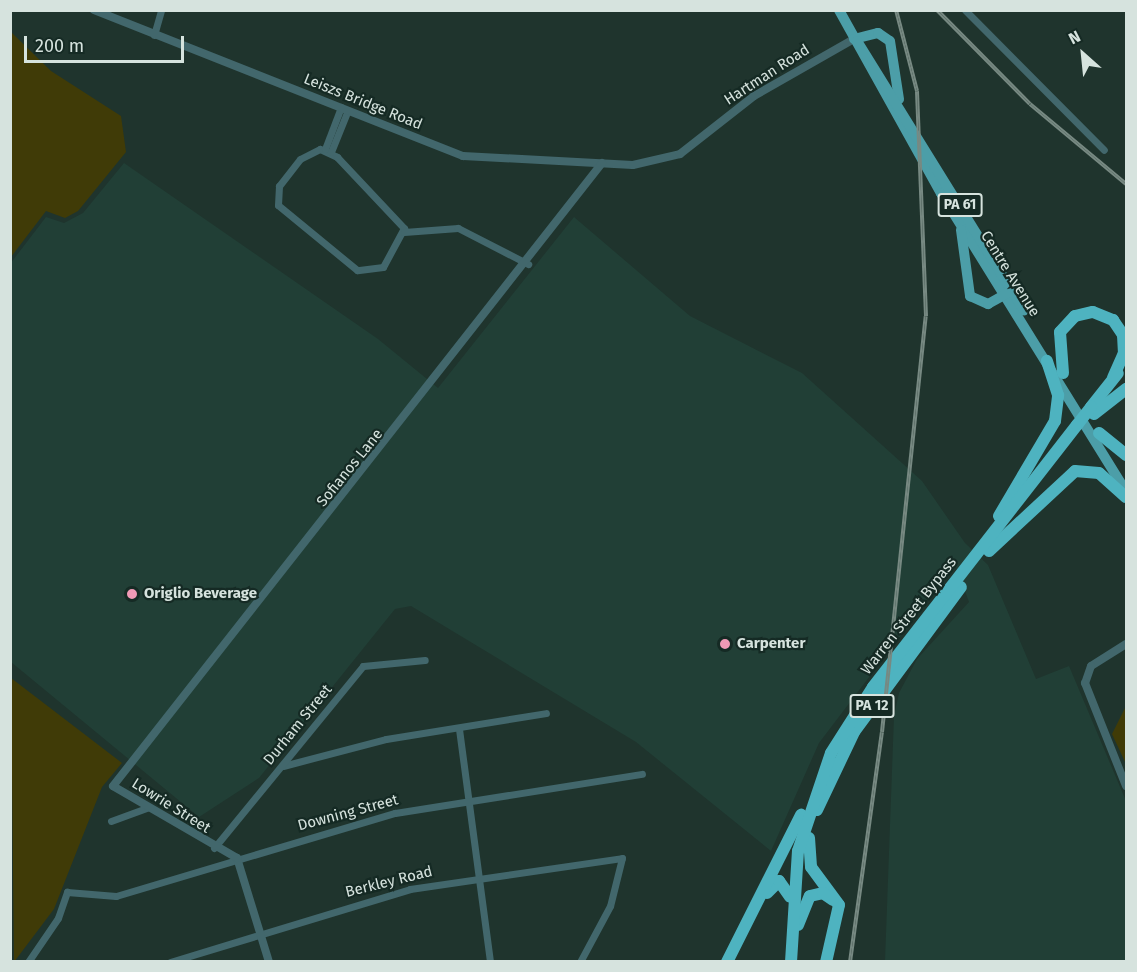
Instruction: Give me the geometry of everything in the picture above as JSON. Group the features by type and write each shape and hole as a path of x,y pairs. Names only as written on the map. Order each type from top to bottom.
{"highway":[{"path":"1063,373 1057,346 1062,328 1075,316 1096,312 1113,320 1123,335 1124,353 1113,378"},
{"path":"987,547 1055,421 1058,394 1047,361"},
{"name":"Warren Street Bypass","path":"1093,410 1126,361"},
{"name":"Warren Street Bypass","path":"791,962 792,910 798,851 819,780 854,713 1093,410 1126,372"},
{"path":"1093,410 1126,389"},
{"path":"1099,433 1126,454"},
{"path":"987,547 1075,471 1099,472 1126,497"},
{"name":"Warren Street Bypass","path":"798,962 798,925 809,838 846,744 958,584"},
{"path":"728,962 819,780"},
{"path":"809,838 811,867 839,905 823,962"},
{"path":"732,962 775,882 786,885 792,910"},
{"path":"798,925 810,896 820,892 832,898 835,914 823,962"}],"main road":[{"name":"Centre Avenue","path":"839,10 957,218 1063,373 1126,478"},
{"path":"854,39 878,33 892,45 904,113"},
{"name":"Centre Avenue","path":"854,39 904,113 1047,361 1126,491"},
{"path":"957,218 968,293 984,304 1009,293"}],"street":[{"name":"Leiszs Bridge Road","path":"94,10 463,156 633,165"},
{"path":"154,35 161,10"},
{"path":"965,10 1104,150"},
{"name":"Hartman Road","path":"633,165 680,154 754,96 854,39"},
{"path":"328,151 344,109"},
{"path":"328,151 300,159 279,186 284,214 357,270 383,267 404,232"},
{"path":"328,151 404,232"},
{"name":"Sofianos Lane","path":"113,786 528,264 602,163"},
{"path":"404,232 458,228 528,264"},
{"path":"1126,644 1086,674 1088,698 1126,786"},
{"name":"Durham Street","path":"214,848 363,666 425,660"},
{"path":"283,766 386,739 459,729 546,713"},
{"path":"459,729 490,962"},
{"name":"Downing Street","path":"28,962 58,918 67,892 111,897 395,813 642,774"},
{"name":"Lowrie Street","path":"113,786 214,848 237,858"},
{"path":"111,822 149,807"},
{"path":"237,858 269,962"},
{"name":"Berkley Road","path":"170,962 393,893 479,878 622,858 610,906 585,952"},
{"path":"580,962 585,952"},
{"path":"585,952 590,962"}],"shaded area":[{"path":"11,32 51,71 121,116 126,152 78,211 65,218 46,211 11,257"},
{"path":"124,163 378,339 438,388 574,217 690,316 802,373 922,481 965,543 988,565 1036,679 1069,666 1126,801 1126,961 885,961 894,716 899,693 917,659 969,602 955,564 819,743 771,851 636,742 411,606 395,609 259,778 199,817 11,662 10,264 46,217 64,223 83,213"},
{"path":"11,678 122,763 102,787 54,909 14,962"},
{"path":"1126,706 1126,764 1112,734"}],"railway":[{"path":"850,962 882,732 926,316 917,91 896,10"},
{"path":"937,10 1030,104 1126,184"}],"place":[{"name":"Origlio Beverage","path":"132,594"},
{"name":"Carpenter","path":"725,644"}]}
